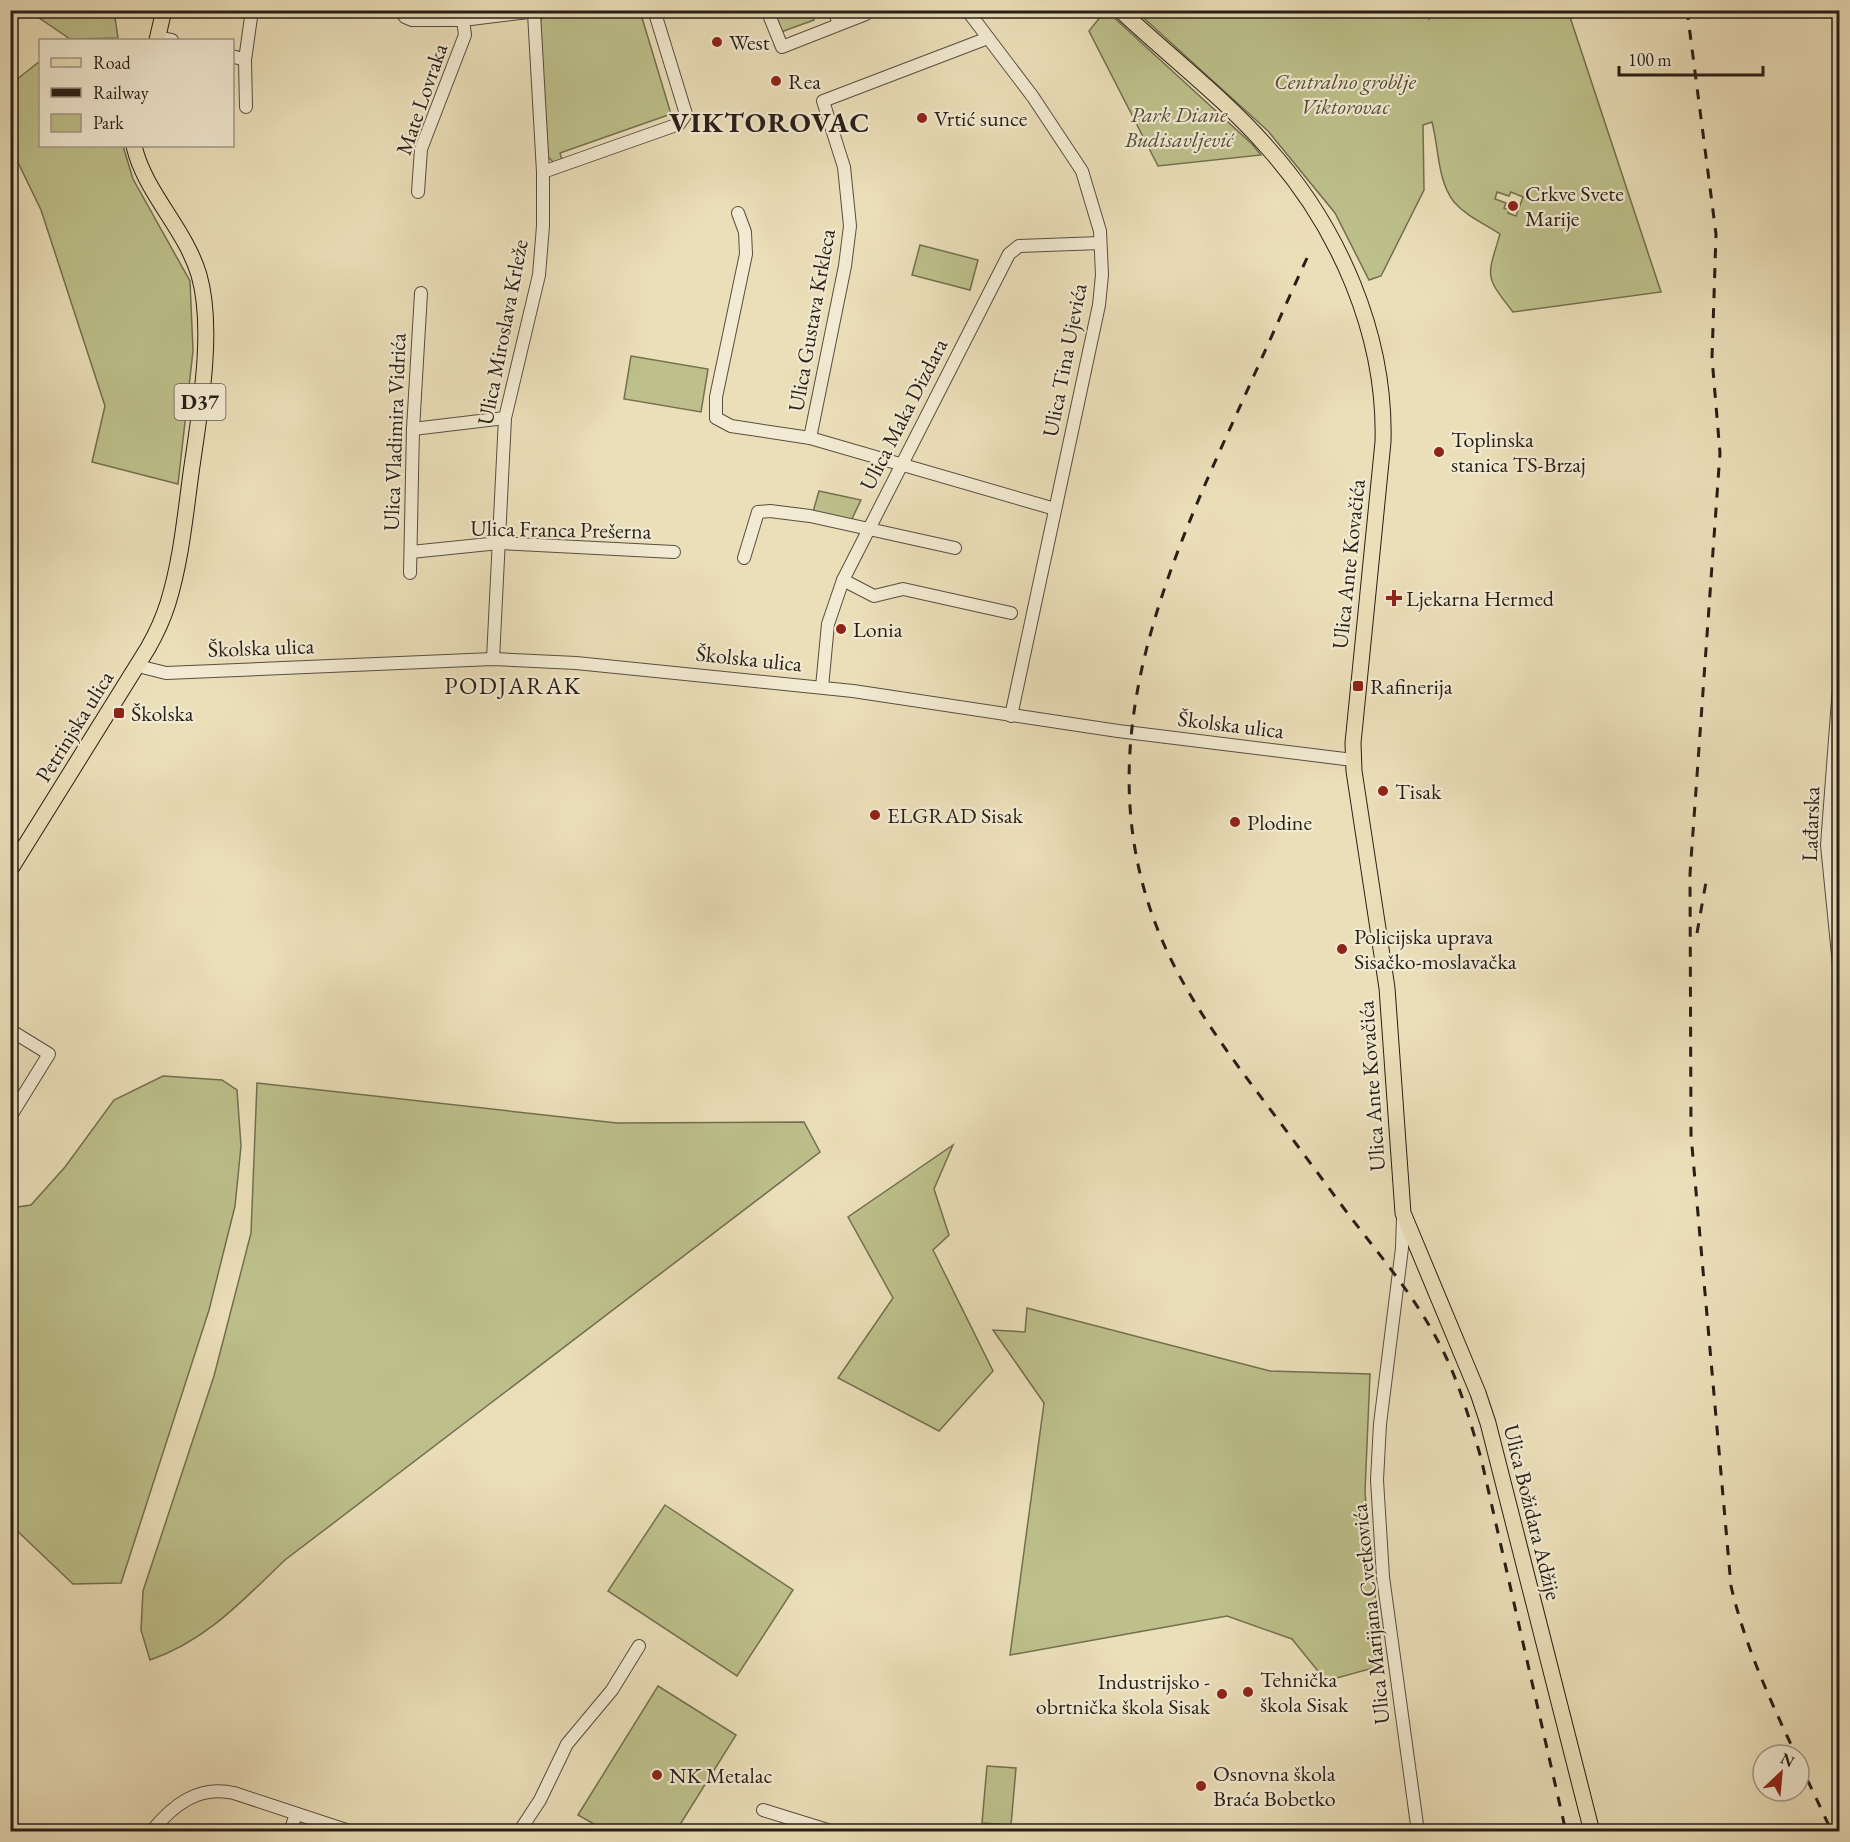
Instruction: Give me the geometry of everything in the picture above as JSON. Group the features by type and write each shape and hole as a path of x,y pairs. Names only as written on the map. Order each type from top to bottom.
{"main road":[{"path":"162,39 164,10"},
{"name":"Ulica Ante Kovačića","path":"1120,10 1240,119 1287,172 1338,254 1371,331 1383,399 1383,442 1353,760 1387,988 1403,1213"},
{"name":"D37","path":"134,147 151,184 192,254 201,283 206,322 196,441 177,566 166,610 138,666"},
{"name":"Petrinjska ulica","path":"10,870 138,666"},
{"name":"Ulica Božidara Adžije","path":"1403,1213 1478,1393 1488,1423 1592,1832"}],"street":[{"path":"246,107 239,58 252,10"},
{"path":"401,10 405,17 412,20 463,20 539,12"},
{"path":"543,172 679,124 684,119 686,114 654,10"},
{"path":"767,10 782,47 866,14"},
{"path":"834,10 839,24"},
{"name":"Ulica Tina Ujevića","path":"967,10 1033,97 1082,171 1100,231 1102,275 1099,305 1011,716"},
{"name":"Ulica Miroslava Krleže","path":"493,658 505,418 539,275 543,226 539,12"},
{"name":"Mate Lovraka","path":"418,192 421,149 436,117 465,35 463,20"},
{"name":"Ulica Gustava Krkleca","path":"810,438 845,266 850,226 844,167 823,101 988,38"},
{"path":"738,213 745,232 746,254 716,397 716,417 731,426 810,438 1055,509"},
{"name":"Ulica Maka Dizdara","path":"822,687 828,624 843,580 1013,249 1026,246 1100,243"},
{"name":"Ulica Vladimira Vidrića","path":"410,573 413,429 421,293"},
{"path":"413,429 505,418"},
{"path":"744,558 758,512 770,511 810,516 954,548"},
{"name":"Ulica Franca Prešerna","path":"411,552 499,543 674,552"},
{"path":"843,580 874,596 903,589 1011,613"},
{"name":"Školska ulica","path":"138,666 166,673 493,658 659,670 912,698 1011,716 1353,760"},
{"name":"Lađarska","path":"1839,674 1827,844 1839,975"},
{"path":"10,1030 49,1054 10,1117"},
{"name":"Ulica Marijana Cvetkovića","path":"1403,1213 1402,1248 1380,1424 1377,1480 1383,1577 1418,1832"},
{"path":"519,1832 540,1800 567,1744 612,1690 639,1646"},
{"path":"151,1832 182,1801 212,1791 234,1792 352,1832"},
{"path":"763,1810 834,1832"},
{"path":"290,1832 296,1814"}],"green space":[{"path":"29,11 114,11 118,38 70,39"},
{"path":"561,11 640,11 671,114 560,153 562,160 554,163 548,157 540,22 543,15"},
{"path":"773,11 810,11 814,20 781,32"},
{"name":"Centralno groblje Viktorovac","path":"1136,11 1427,11 1429,19 1434,11 1568,11 1661,292 1513,312 1497,290 1491,276 1492,260 1500,234 1464,212 1448,193 1441,174 1432,122 1423,125 1424,190 1381,276 1369,280 1335,213 1268,131","holes":["1497,192 1509,196 1511,192 1523,197 1516,216 1508,213 1509,210 1504,208 1506,203 1495,199"]},
{"name":"Park Diane Budisavljević","path":"1109,13 1252,144 1261,155 1158,166 1089,31 1101,16"},
{"path":"39,62 39,147 123,147 133,179 190,281 193,351 178,484 92,462 105,406 41,210 11,148 11,84"},
{"path":"920,245 978,260 970,290 912,275"},
{"path":"631,356 708,369 701,412 624,399"},
{"path":"819,491 861,500 851,521 813,512"},
{"path":"163,1076 222,1080 237,1090 241,1146 235,1206 209,1310 121,1583 73,1584 11,1525 11,1208 31,1205 65,1167 114,1100"},
{"path":"257,1083 617,1123 804,1122 820,1152 285,1560 239,1604 206,1631 170,1652 150,1660 141,1630 143,1591 214,1376 251,1233"},
{"path":"953,1145 934,1189 949,1235 933,1250 993,1371 939,1431 838,1378 893,1298 848,1217"},
{"path":"1027,1308 1270,1371 1370,1374 1365,1492 1371,1564 1384,1665 1326,1681 1292,1639 1227,1616 1010,1655 1044,1403 993,1330 1025,1332"},
{"path":"665,1505 793,1590 737,1676 608,1591"},
{"name":"NK Metalac","path":"658,1686 736,1735 676,1831 606,1831 578,1815"},
{"path":"987,1766 1016,1768 1011,1825 982,1823"}],"railway":[{"path":"1687,10 1716,234 1712,358 1720,453 1690,874 1691,1135 1731,1586 1751,1651 1791,1743"},
{"path":"1307,258 1200,497 1174,560 1153,624 1138,688 1130,752 1131,817 1142,883 1166,949 1178,974 1238,1067 1403,1285 1426,1320 1451,1369 1481,1458 1566,1832"},
{"path":"1697,933 1706,882"},
{"path":"1811,1787 1832,1832"}],"place":[{"name":"West","path":"717,42"},
{"name":"Rea","path":"776,81"},
{"name":"Vrtić sunce","path":"922,118"},
{"name":"Crkve Svete Marije","path":"1513,206"},
{"name":"Toplinska stanica TS-Brzaj","path":"1439,452"},
{"name":"Ljekarna Hermed","path":"1394,598"},
{"name":"Lonia","path":"841,629"},
{"name":"Rafinerija","path":"1358,686"},
{"name":"Školska","path":"119,713"},
{"name":"Tisak","path":"1383,791"},
{"name":"ELGRAD Sisak","path":"875,815"},
{"name":"Plodine","path":"1235,822"},
{"name":"Policijska uprava Sisačko-moslavačka","path":"1342,949"},
{"name":"Tehnička škola Sisak","path":"1248,1692"},
{"name":"Industrijsko - obrtnička škola Sisak","path":"1222,1694"},
{"name":"NK Metalac","path":"657,1775"},
{"name":"Osnovna škola Braća Bobetko","path":"1201,1786"}],"district":[{"name":"VIKTOROVAC","path":"770,122"},
{"name":"PODJARAK","path":"513,686"}]}
